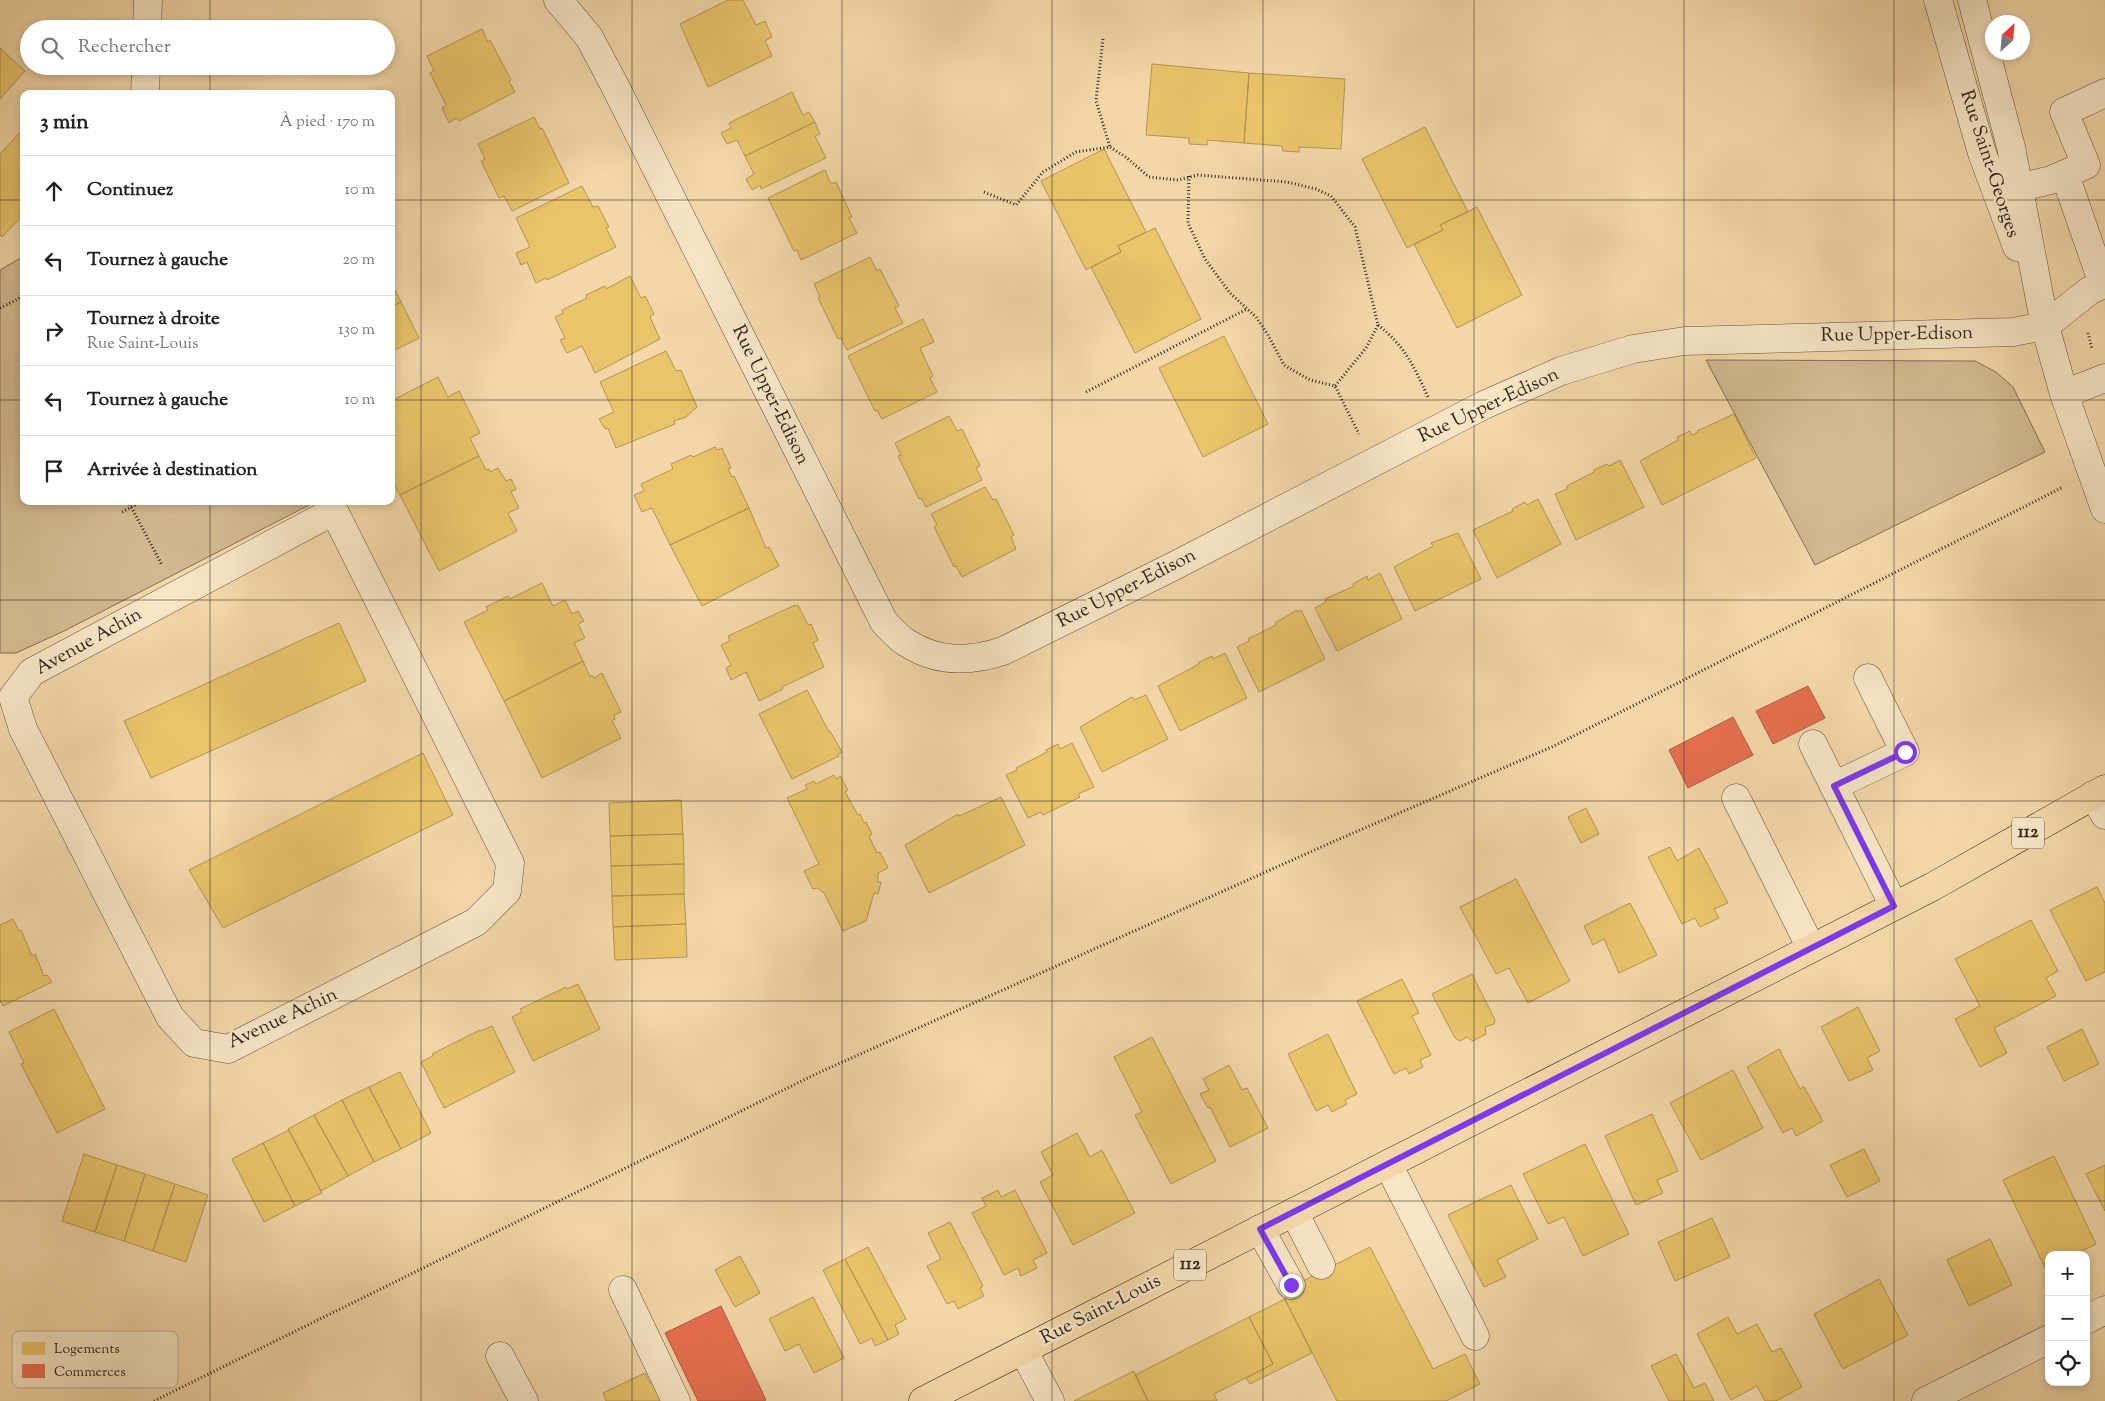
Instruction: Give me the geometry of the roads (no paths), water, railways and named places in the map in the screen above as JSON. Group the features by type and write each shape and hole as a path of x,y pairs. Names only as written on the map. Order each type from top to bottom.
{"main road":[{"name":"Rue Saint-Louis","path":"923,1401 2101,800"}],"street":[{"path":"147,20 148,0"},
{"name":"Rue Upper-Edison","path":"558,0 589,37 615,86 884,622 906,643 931,654 960,660 982,658 1003,651 1174,566 1484,405 1561,371 1633,350 1685,341 1996,334 2046,326"},
{"name":"Rue Saint-Georges","path":"1938,0 1982,152 2008,190 2064,394 2105,509"},
{"name":"Rue Saint-Georges","path":"1972,0 2011,147 2008,190"},
{"path":"145,90 146,75"},
{"path":"2008,190 2065,175 2086,165 2064,112 2105,93"},
{"path":"2046,326 2089,291 2103,284 2065,175"},
{"path":"2064,394 2105,378"},
{"name":"Avenue Achin","path":"331,506 510,863 507,891 476,922 228,1049 194,1043 170,1018 23,728 13,697 32,672 177,594 331,506"},
{"path":"1834,786 1905,752 1868,678"},
{"path":"1813,744 1894,906"},
{"path":"1736,798 1811,948"},
{"path":"1388,1164 1475,1336"},
{"path":"1294,1212 1321,1265"},
{"path":"1260,1229 1291,1285"},
{"path":"623,1290 676,1401"},
{"path":"2090,1318 2105,1310"},
{"path":"1926,1401 2045,1341"},
{"path":"1023,1350 1050,1401"},
{"path":"500,1356 524,1401"}]}
